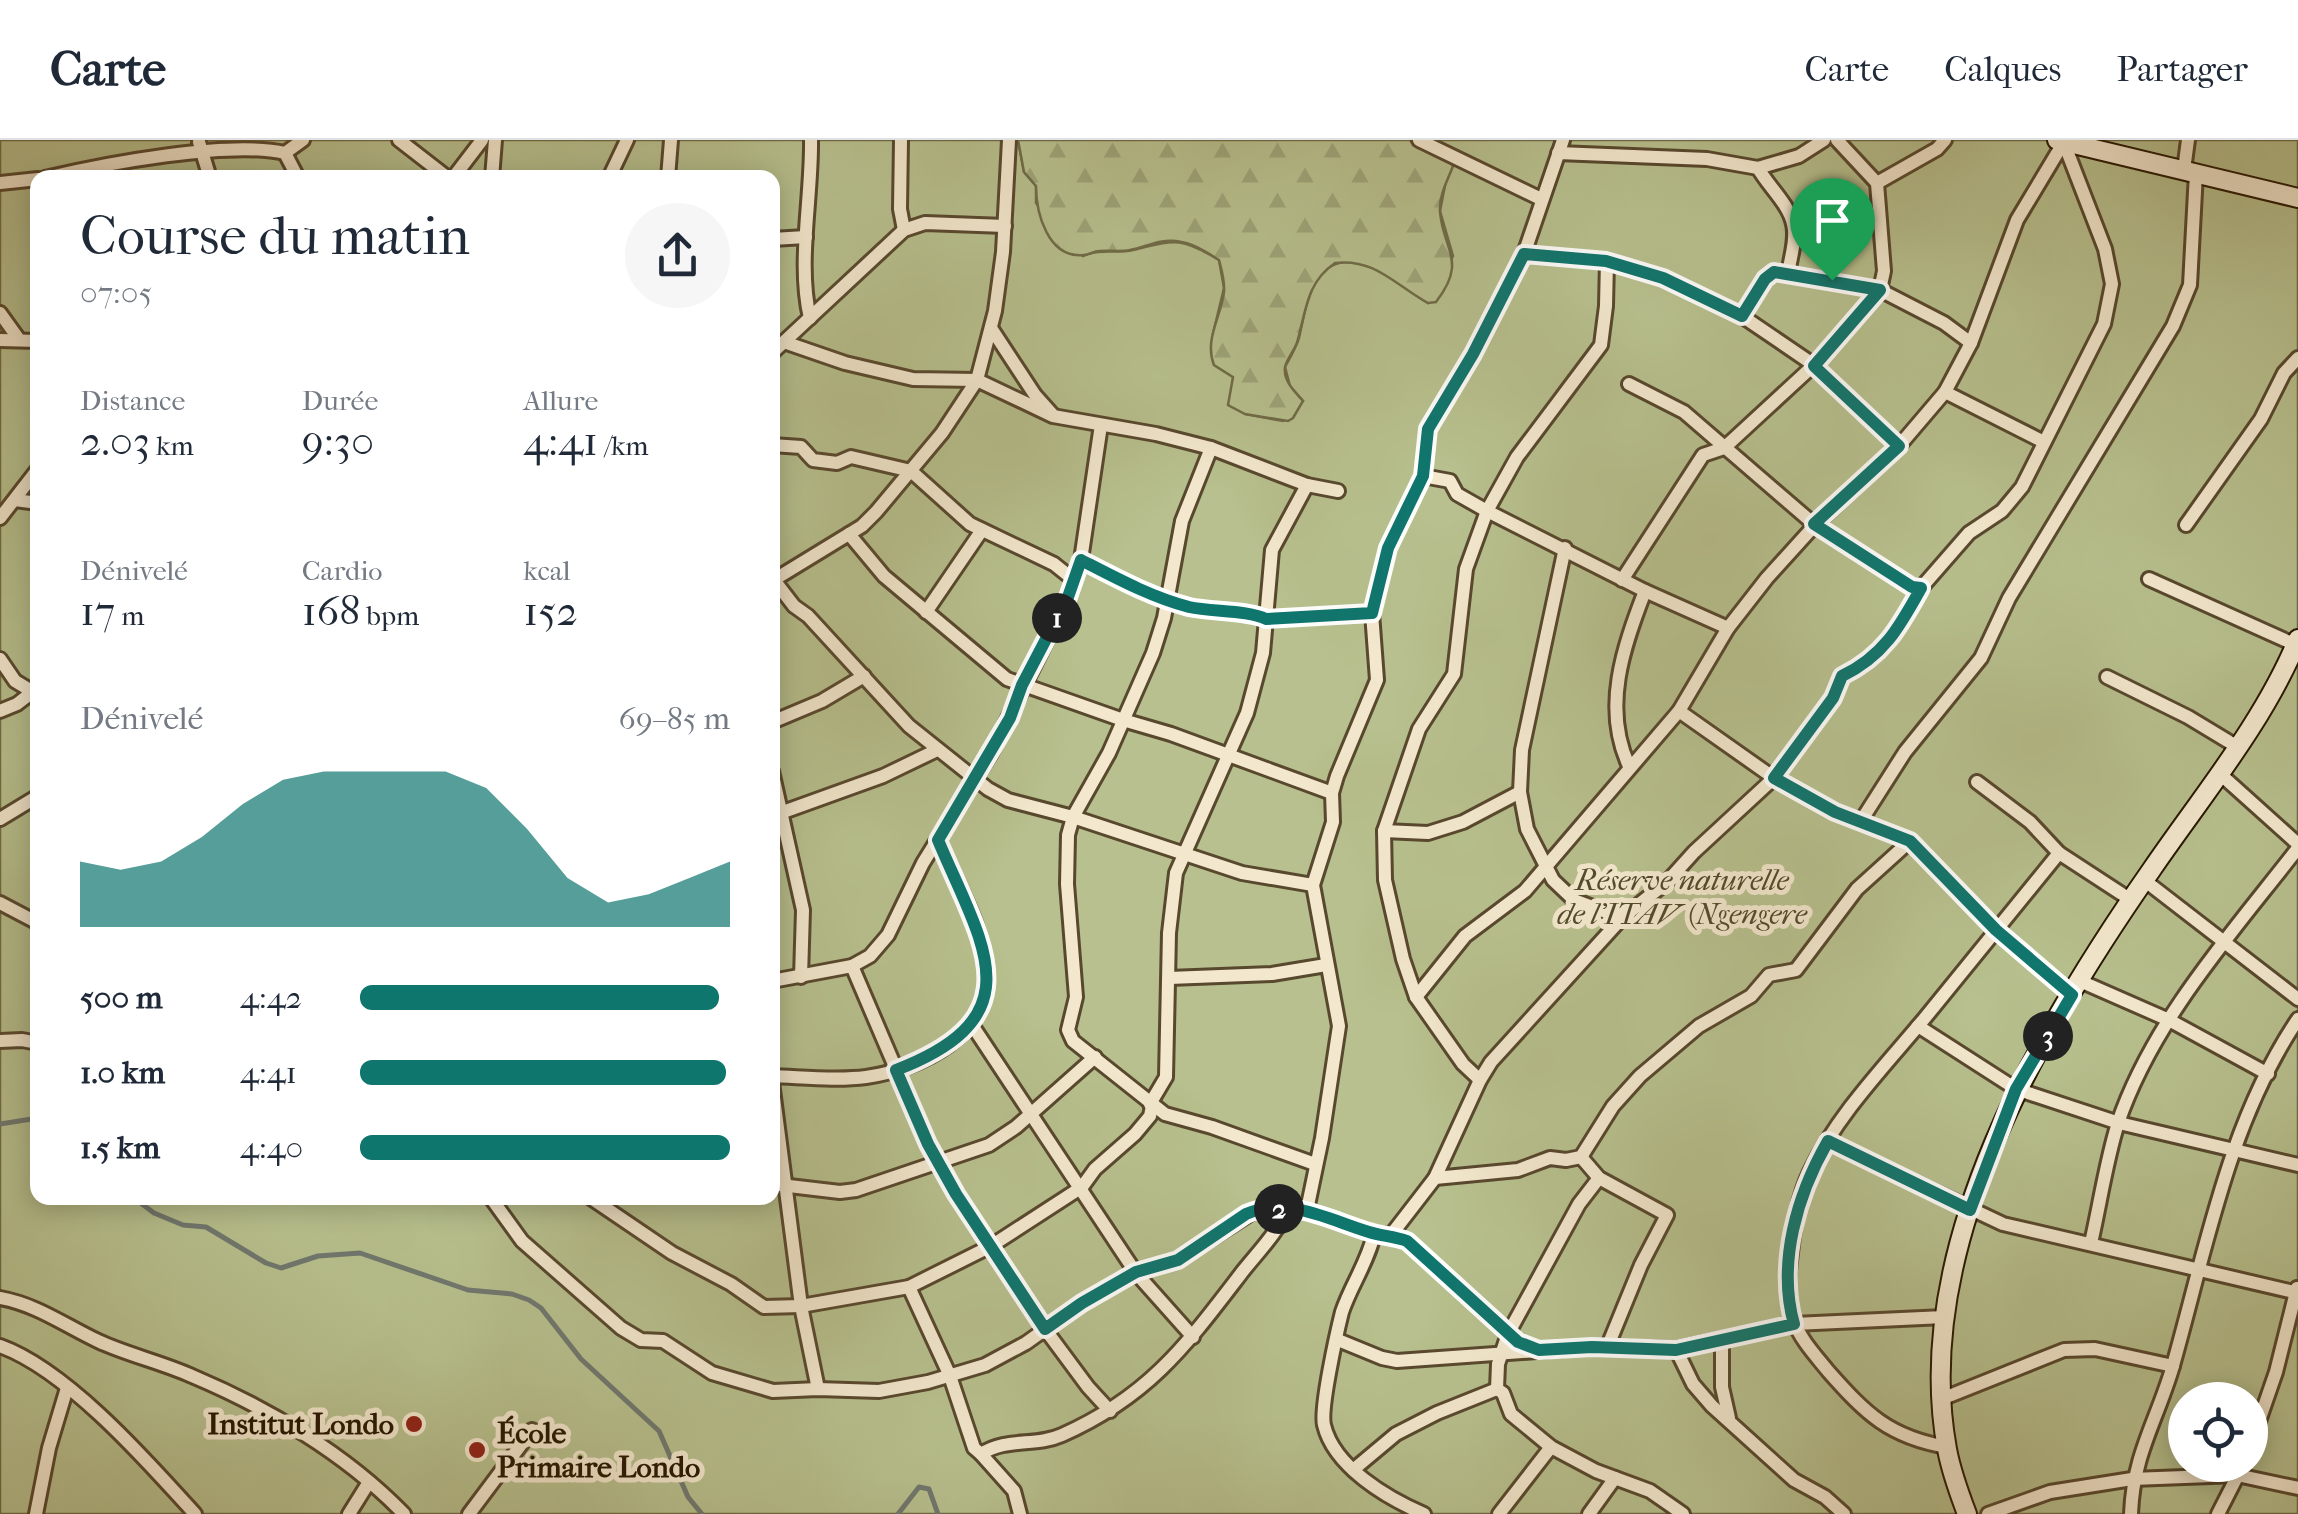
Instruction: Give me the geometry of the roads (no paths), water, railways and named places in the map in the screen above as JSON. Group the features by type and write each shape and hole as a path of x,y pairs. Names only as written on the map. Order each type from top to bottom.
{"street":[{"path":"285,153 303,140"},
{"path":"400,140 440,170"},
{"path":"458,170 482,140"},
{"path":"493,170 496,140"},
{"path":"613,170 627,140"},
{"path":"669,170 672,140"},
{"path":"810,318 805,297 811,140"},
{"path":"901,140 900,209 904,230"},
{"path":"780,576 849,534 876,512 942,433 976,380 991,328 1005,226 1009,140"},
{"path":"1419,140 1541,199"},
{"path":"1306,1210 1338,1043 1336,1006 1313,885 1333,822 1332,793 1376,680 1372,613 1388,548 1423,476 1428,429 1473,354 1524,254 1560,147 1707,158 1758,168 1799,156 1824,140"},
{"path":"1622,580 1703,455 1724,448 1814,366 1880,290 1883,255 1877,183 1838,140"},
{"path":"1877,183 1937,149 1945,140"},
{"path":"1860,821 1905,752 1982,658 2010,598 2173,326 2190,285 2188,140"},
{"path":"2062,141 2298,198"},
{"path":"1416,997 1465,936 1525,891 1678,711 1728,628 1767,578 1814,524 1899,446 1945,392 1972,343 2018,220 2062,141"},
{"path":"1391,1235 1436,1178 1491,1062 1622,918 1667,882 1774,778 1833,698 1842,676 1862,666 1892,639 1921,588 1969,533 2002,511 2022,487 2104,324 2112,284 2105,250 2062,141"},
{"path":"200,144 208,170"},
{"path":"88,170 200,144 250,144 285,153 294,170"},
{"path":"1758,168 1794,225 1788,274"},
{"path":"0,183 30,179"},
{"path":"780,346 904,230 925,223 1005,226"},
{"path":"780,238 806,237"},
{"path":"1524,254 1606,261 1663,278 1742,316 1814,366 1899,446"},
{"path":"1480,1080 1416,997 1385,880 1384,831 1419,729 1454,674 1466,569 1487,511 1517,457 1600,345 1606,306 1606,261"},
{"path":"1742,316 1765,279 1774,272 1880,290 1944,323 1972,343"},
{"path":"0,313 18,338"},
{"path":"991,328 1053,416"},
{"path":"0,340 30,340"},
{"path":"784,342 913,380 976,380 1053,416 1211,448 1338,491"},
{"path":"2186,525 2261,419 2284,373 2298,358"},
{"path":"1628,384 1684,412 1814,524 1912,587 1921,588"},
{"path":"1945,392 2044,442"},
{"path":"780,980 852,966 870,956 888,936 923,863 1010,718 1074,580 1081,560 1101,425"},
{"path":"780,446 801,447 813,460 837,463 851,458 911,471 949,508 982,530 1054,564 1074,580"},
{"path":"1211,448 1182,520 1168,600 1153,653 1073,818 1066,861 1076,998 1068,1030 1073,1041 1166,1114 1315,1164"},
{"path":"1423,476 1450,481 1457,494 1487,511 1644,592 1728,628"},
{"path":"0,517 30,480"},
{"path":"601,1205 672,1253 764,1306 802,1306 908,1287 991,1246 1082,1187 1095,1169 1135,1134 1150,1116 1151,1105 1166,1077 1170,904 1184,854 1247,713 1256,683 1272,550 1308,484"},
{"path":"15,500 30,501"},
{"path":"926,612 982,530"},
{"path":"849,534 884,576 996,672 1022,685 1332,793"},
{"path":"1565,548 1522,750 1520,792 1527,829 1544,868 1574,900 1622,918"},
{"path":"1081,560 1168,600 1213,612 1253,612 1266,619 1372,613"},
{"path":"1967,1514 1947,1446 1944,1317 1954,1262 1970,1210 2016,1089 2131,900 2269,696 2297,642 2149,579"},
{"path":"780,588 909,726 976,780 1008,800 1264,878 1313,885"},
{"path":"1629,766 1618,742 1616,700 1625,643 1644,592"},
{"path":"0,658 8,675 30,688"},
{"path":"780,719 822,701 864,676"},
{"path":"2108,677 2236,746"},
{"path":"0,712 30,696"},
{"path":"1678,711 1774,778 1835,812 1910,841 1996,930 2076,988 2169,1020 2268,1074"},
{"path":"780,813 882,776 937,750"},
{"path":"2091,1243 2118,1123 2169,1020 2298,846 2219,772"},
{"path":"1977,782 2030,822 2059,853 2131,900"},
{"path":"1384,831 1428,833 1463,822 1520,792"},
{"path":"0,819 30,801"},
{"path":"780,822 803,910 801,977"},
{"path":"780,1079 864,1078 896,1070 930,1057 972,1025 983,1001 986,966 981,940 938,840"},
{"path":"1436,1178 1518,1170 1550,1158 1581,1157 1613,1106 1640,1076 1699,1026 1751,996 1769,975 1796,970 1857,890 1910,841"},
{"path":"1947,1446 1920,1442 1891,1431 1849,1395 1815,1356 1794,1324 1787,1280 1795,1222 1809,1174 1828,1141 2059,853"},
{"path":"2144,880 2298,999"},
{"path":"0,903 30,918"},
{"path":"1168,978 1272,974 1326,965"},
{"path":"852,966 938,1162 1045,1329 1110,1411"},
{"path":"972,1025 1136,1272 1193,1337"},
{"path":"1918,1026 2016,1089 2118,1123 2298,1165"},
{"path":"2131,1514 2132,1479 2172,1366 2234,1152 2248,1113 2296,1026"},
{"path":"0,1042 30,1042"},
{"path":"780,1185 840,1192 856,1190 989,1145 1095,1057"},
{"path":"780,1132 802,1306 818,1389"},
{"path":"1828,1141 2003,1224 2297,1290 2268,1395"},
{"path":"1581,1157 1599,1178 1667,1215 1641,1265 1607,1348"},
{"path":"1497,1389 1501,1353 1508,1334 1580,1204 1599,1178"},
{"path":"496,1205 522,1241 600,1312 641,1340 663,1341 712,1372 773,1391 879,1392 950,1376 1000,1359 1136,1272 1178,1260 1256,1210 1288,1208 1407,1241 1508,1334 1539,1350"},
{"path":"981,1454 1003,1443 1041,1442 1059,1437 1110,1411 1166,1367 1255,1258 1288,1208"},
{"path":"1374,1234 1342,1312 1322,1407 1324,1428 1353,1470 1398,1503 1424,1514"},
{"path":"908,1287 950,1376 969,1436 1014,1491 1020,1514"},
{"path":"0,1298 42,1310 95,1340 242,1398 335,1456 404,1514"},
{"path":"1338,1340 1397,1361 1539,1350 1676,1350 1794,1324 1944,1317"},
{"path":"1722,1341 1722,1386 1729,1419"},
{"path":"0,1346 67,1388 195,1514"},
{"path":"1944,1398 2064,1350 2096,1349 2172,1366"},
{"path":"1676,1350 1693,1384 1794,1480 1825,1497 1844,1514"},
{"path":"36,1514 49,1448 67,1388"},
{"path":"1353,1470 1396,1434 1497,1389"},
{"path":"1497,1389 1503,1393 1511,1414 1551,1447 1650,1491 1666,1509 1683,1514"},
{"path":"469,1514 532,1430"},
{"path":"1499,1514 1551,1447"},
{"path":"1988,1514 2050,1492 2168,1476"},
{"path":"1588,1514 1615,1478"},
{"path":"2268,1479 2298,1488"},
{"path":"349,1514 369,1482"},
{"path":"2218,1514 2234,1482"}],"waterway":[{"path":"0,1124 30,1119"},
{"path":"143,1205 183,1225 206,1227 281,1268 318,1256 360,1253 468,1290 512,1294 529,1300 541,1308 581,1359 659,1431 688,1497 702,1514"},
{"path":"898,1514 919,1487 929,1489 938,1514"}],"place":[{"name":"Institut Londo","path":"414,1424"},
{"name":"École Primaire Londo","path":"477,1450"}],"park label":[{"name":"Réserve naturelle de l'ITAV (Ngengere","path":"1682,897"}]}
